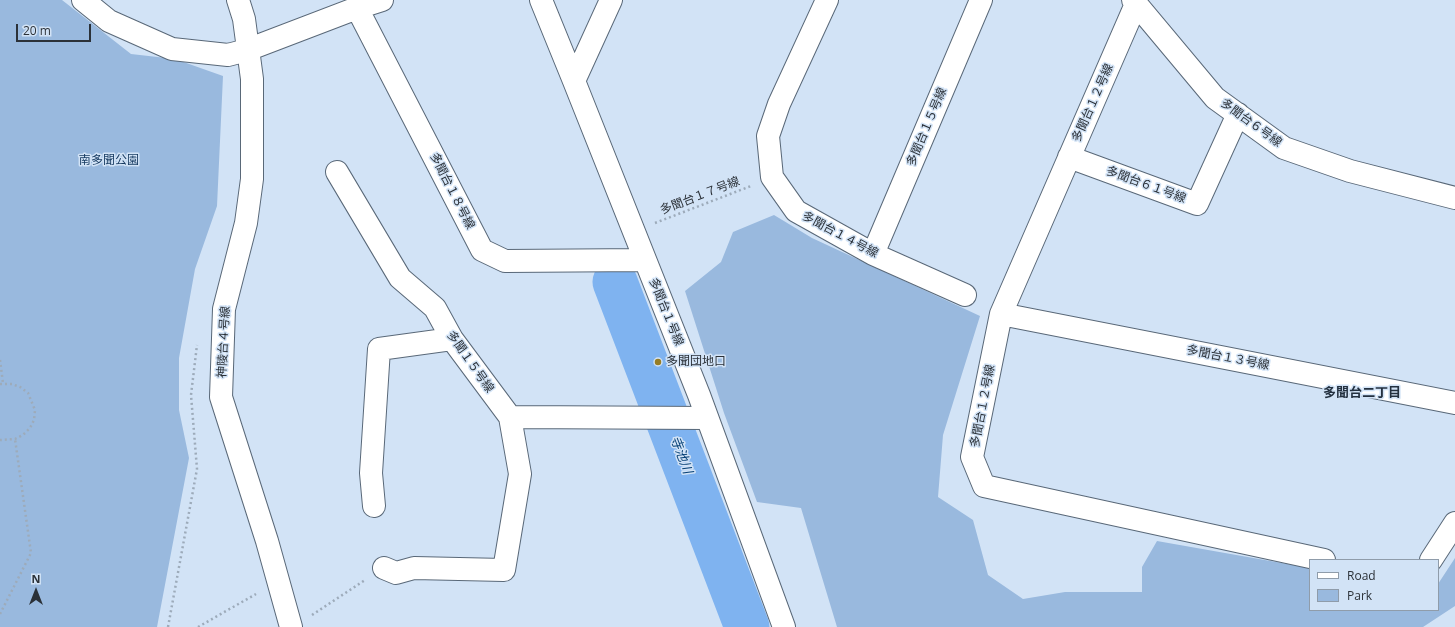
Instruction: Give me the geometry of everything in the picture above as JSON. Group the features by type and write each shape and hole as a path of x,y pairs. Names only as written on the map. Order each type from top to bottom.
{"street":[{"path":"83,0 109,21 172,50 228,55 247,50 382,0"},
{"name":"神陵台４号線","path":"238,0 244,19 252,79 252,179 246,223 224,309 221,397 267,541 278,582 298,623"},
{"name":"多聞台１号線","path":"541,0 707,418 784,627"},
{"path":"574,80 611,0"},
{"path":"772,178 768,136 779,104 827,0"},
{"name":"多聞台１５号線","path":"873,254 981,0"},
{"name":"多聞台６号線","path":"1135,2 1215,98 1284,148 1350,171 1455,198"},
{"name":"多聞台１２号線","path":"1135,2 1001,314 972,457 984,486 1319,559"},
{"name":"多聞台１８号線","path":"357,8 482,250 505,261 645,260"},
{"name":"多聞台６１号線","path":"1069,157 1197,204 1238,114"},
{"name":"多聞１５号線","path":"337,172 400,278 435,308 452,339 510,417"},
{"name":"多聞台１４号線","path":"772,178 796,211 873,254 964,295"},
{"name":"多聞台１３号線","path":"1001,314 1455,403"},
{"path":"374,506 371,473 379,349 452,339"},
{"path":"384,568 396,573 414,568 504,570 520,474 510,417 652,419 707,418"},
{"path":"1432,559 1455,523"}],"path":[{"name":"多聞台１７号線","path":"634,231 772,178"},
{"path":"0,360 1,384 12,384 28,393 35,410 34,420 30,428 15,439 0,440"},
{"path":"0,614 31,553 15,439"},
{"path":"298,623 384,568"},
{"path":"198,627 278,582"}],"green space":[{"name":"南多聞公園","path":"0,0 62,0 131,54 175,59 223,76 217,206 195,269 179,358 179,410 189,458 157,627 0,627"},
{"path":"774,215 812,238 980,316 943,435 938,497 973,520 988,575 1023,599 1065,592 1142,592 1142,567 1157,541 1309,568 1309,611 1439,611 1439,582 1455,558 1455,606 1423,627 837,627 801,508 757,502 724,413 685,291 721,262 733,232"}],"waterway":[{"name":"寺池川","path":"615,282 747,627"}],"place":[{"name":"多聞団地口","path":"658,362"}],"district":[{"name":"多聞台二丁目","path":"1362,393"}]}
